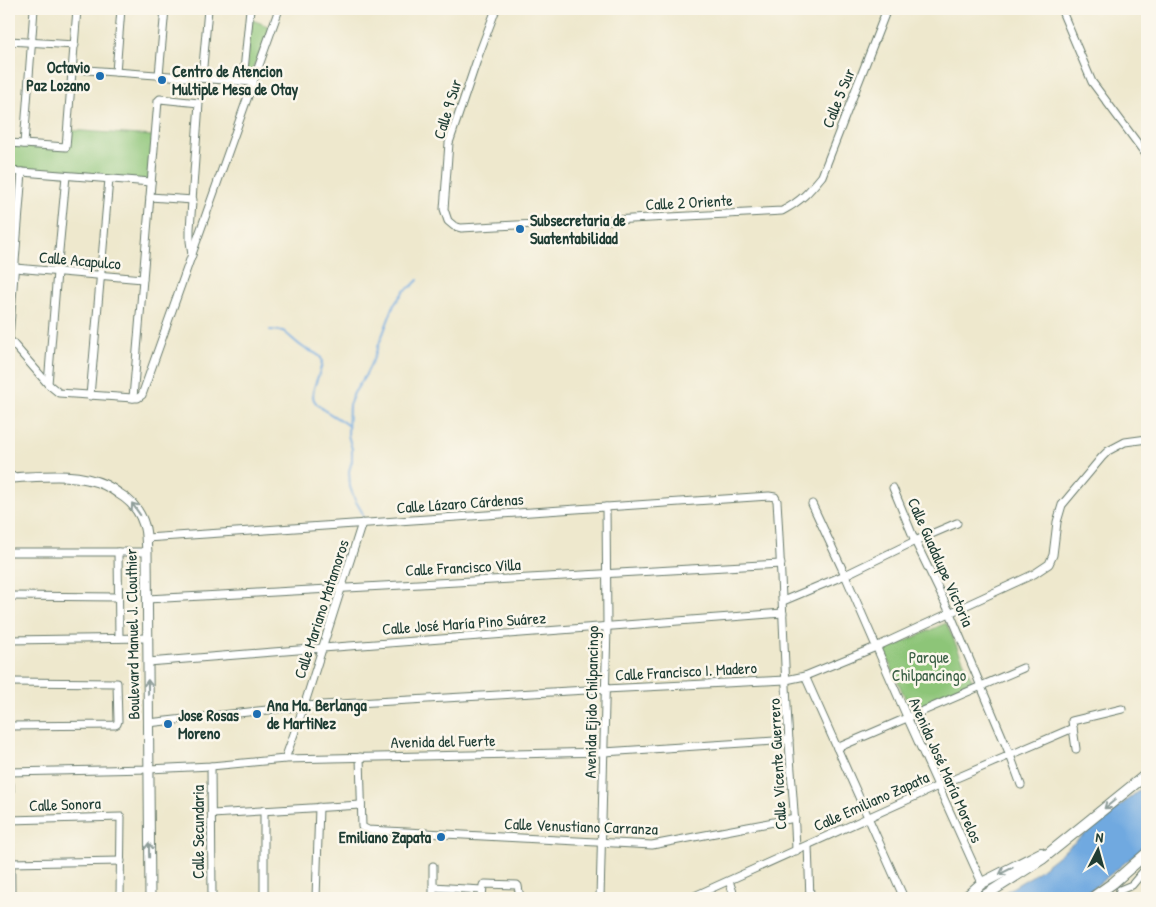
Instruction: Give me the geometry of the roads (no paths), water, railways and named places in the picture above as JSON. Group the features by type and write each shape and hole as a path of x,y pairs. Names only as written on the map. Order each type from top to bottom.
{"highway":[{"path":"981,898 1017,876 1061,844 1147,774"},
{"path":"965,898 982,883 1061,844"},
{"path":"1092,898 1147,853"}],"main road":[{"name":"Boulevard Manuel J. Clouthier","path":"9,478 75,476 104,484 129,500 136,508 145,526 147,552 150,898"},
{"path":"9,784 10,898"}],"street":[{"path":"24,144 34,9"},
{"path":"9,143 66,147 77,9"},
{"path":"116,72 121,9"},
{"path":"159,75 164,9"},
{"path":"202,78 208,9"},
{"path":"243,81 250,9"},
{"path":"22,172 9,339 48,384 59,393 136,398 144,392 279,9"},
{"name":"Calle 9 Sur","path":"448,221 444,209 449,143 496,9"},
{"name":"Calle 5 Sur","path":"808,193 822,176 887,9"},
{"path":"1061,9 1092,82 1147,156"},
{"path":"9,41 75,45"},
{"path":"73,69 254,82"},
{"path":"136,398 143,279 158,101 160,99 198,102 190,236 192,255"},
{"path":"9,172 151,182"},
{"path":"48,384 66,176"},
{"path":"90,396 109,179"},
{"name":"Calle 2 Oriente","path":"448,221 454,226 461,228 782,211 808,193"},
{"path":"150,197 193,200"},
{"name":"Calle Acapulco","path":"15,268 143,279"},
{"name":"Calle Francisco I. Madero","path":"148,723 304,706 786,680 805,676 876,647 1034,574 1049,564 1053,555 1057,522 1062,505 1108,451 1125,442 1147,439"},
{"name":"Calle Guadalupe Victoria","path":"893,488 914,541 950,613 1021,785"},
{"name":"Calle Lázaro Cárdenas","path":"146,538 775,497"},
{"name":"Calle Vicente Guerrero","path":"775,497 777,501 781,564 796,851"},
{"name":"Avenida José María Morelos","path":"812,504 982,883"},
{"name":"Avenida Ejido Chilpancingo","path":"600,898 607,626 606,507"},
{"name":"Calle Mariano Matamoros","path":"285,759 323,648 362,523"},
{"path":"783,601 845,575 914,541 957,523"},
{"path":"9,552 147,552"},
{"path":"118,552 118,638"},
{"name":"Calle Francisco Villa","path":"147,599 781,564"},
{"path":"9,596 118,597"},
{"name":"Calle José María Pino Suárez","path":"148,662 783,613"},
{"path":"9,640 147,638"},
{"path":"837,748 1023,668"},
{"path":"805,676 904,898"},
{"path":"9,682 117,683 117,724 115,725 9,726"},
{"name":"Calle Emiliano Zapata","path":"690,898 938,786 1073,728 1072,721 1122,709"},
{"path":"1073,728 1076,749"},
{"name":"Avenida del Fuerte","path":"9,772 149,770 285,759 604,752 789,740"},
{"path":"212,814 361,805 360,757"},
{"name":"Calle Secundaria","path":"211,766 212,898"},
{"name":"Calle Venustiano Carranza","path":"361,805 362,827 364,829 652,845 795,818"},
{"path":"316,898 319,807"},
{"path":"264,810 264,898"},
{"name":"Calle Sonora","path":"9,820 121,817 121,861"},
{"path":"808,846 810,898"},
{"path":"10,864 121,861 120,898"},
{"path":"433,866 433,898"},
{"path":"1121,898 1120,890 1132,885 1147,867"},
{"path":"729,881 735,898"},
{"path":"482,898 483,885 485,884 518,885 520,898"},
{"path":"433,887 482,890"}],"water":[{"path":"1147,784 1147,845 1081,898 995,898 1032,876"}],"waterway":[{"path":"363,516 350,487 349,471 352,461 352,449 348,435 349,405 373,360 394,305 404,291 418,280"},
{"path":"270,330 283,331 301,346 320,356 322,362 314,390 314,400 348,426"}],"place":[{"name":"Octavio Paz Lozano","path":"100,76"},
{"name":"Centro de Atencion Multiple Mesa de Otay","path":"162,80"},
{"name":"Subsecretaria de Suatentabilidad","path":"520,229"},
{"name":"Ana Ma. Berlanga de MartiNez","path":"257,714"},
{"name":"Jose Rosas Moreno","path":"168,724"},
{"name":"Emiliano Zapata","path":"441,837"}],"park label":[{"name":"Parque Chilpancingo","path":"929,666"}]}
